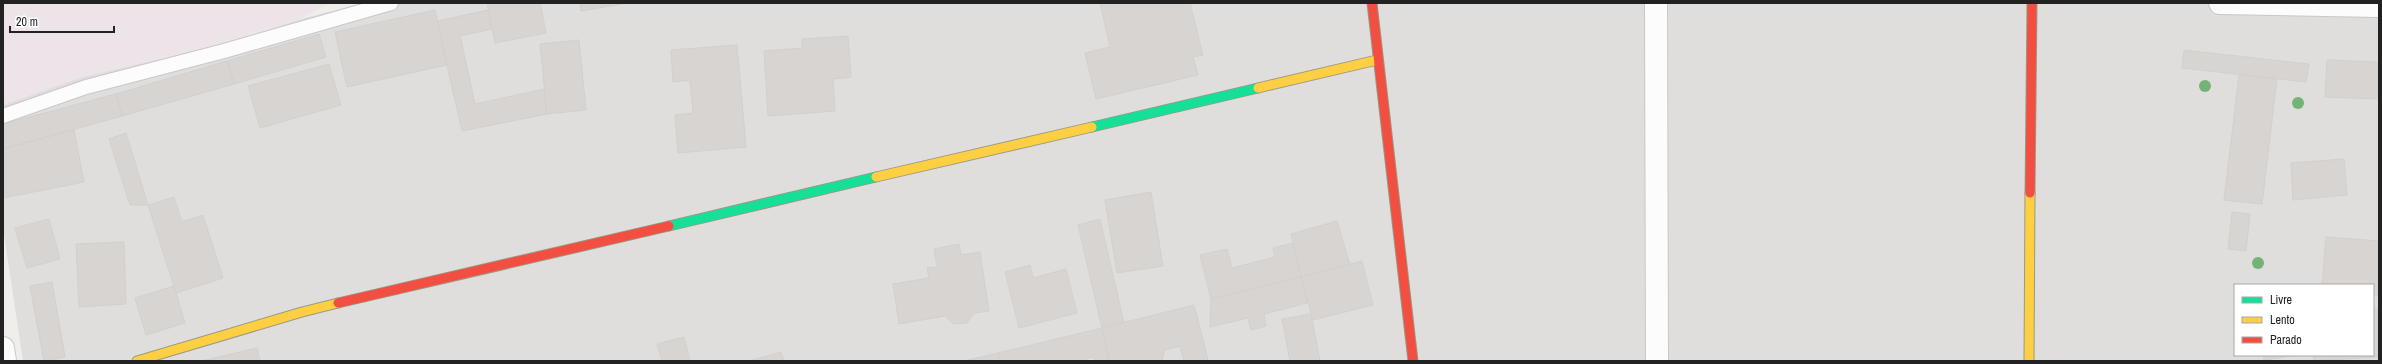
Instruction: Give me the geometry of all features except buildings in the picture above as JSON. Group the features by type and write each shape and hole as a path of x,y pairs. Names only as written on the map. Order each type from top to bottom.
{"street":[{"path":"1372,3 1377,60 1413,361"},
{"path":"1656,3 1657,361"},
{"path":"2030,361 2032,3"},
{"path":"2220,3 2379,6"},
{"path":"138,361 309,311 1377,60"},
{"path":"3,348 5,361"}],"lane":[{"path":"3,116 86,87 224,51 391,3"}],"shaded area":[{"path":"3,3 330,3 298,20 222,45 83,77 3,105"},
{"path":"363,3 2379,3 2379,361 23,361 3,228 3,96"}],"traffic: fast":[{"path":"1092,127 1258,88"},
{"path":"669,226 876,177"}],"traffic: slow":[{"path":"1258,88 1377,60"},
{"path":"876,177 1092,127"},
{"path":"2029,361 2030,193"},
{"path":"137,361 302,312 338,303"}],"traffic: jam":[{"path":"1372,3 1413,361"},
{"path":"2030,193 2032,3"},
{"path":"338,303 669,226"}]}
